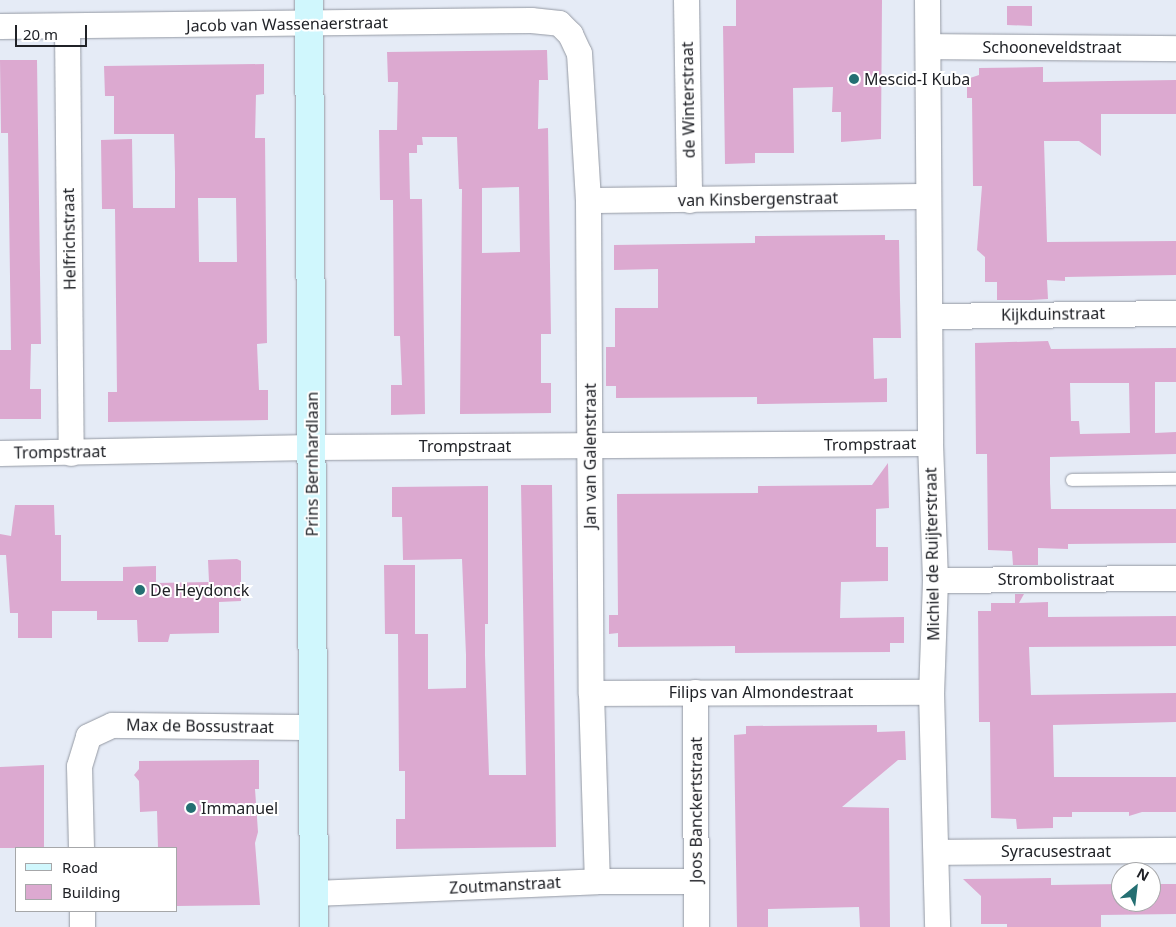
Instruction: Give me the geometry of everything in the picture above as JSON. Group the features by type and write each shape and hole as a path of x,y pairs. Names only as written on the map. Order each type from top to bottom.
{"street":[{"name":"de Winterstraat","path":"686,0 690,200"},
{"name":"Michiel de Ruijterstraat","path":"927,0 930,443 936,580 931,692 937,852 937,927"},
{"name":"Jacob van Wassenaerstraat","path":"0,26 67,26 309,12 531,20 558,23 570,34"},
{"name":"Prins Bernhardlaan","path":"309,12 314,927"},
{"name":"Helfrichstraat","path":"67,26 71,453"},
{"name":"Jan van Galenstraat","path":"570,34 579,53 588,200 591,692 597,881"},
{"name":"Schooneveldstraat","path":"928,46 1176,48"},
{"name":"van Kinsbergenstraat","path":"588,200 927,196"},
{"name":"Kijkduinstraat","path":"930,316 1176,312"},
{"name":"Trompstraat","path":"0,453 71,453 312,446 930,443"},
{"name":"Strombolistraat","path":"936,580 1176,578"},
{"name":"Filips van Almondestraat","path":"591,692 931,692"},
{"name":"Joos Banckertstraat","path":"695,692 696,927"},
{"name":"Max de Bossustraat","path":"80,847 79,766 88,736 112,725 314,727"},
{"name":"Syracusestraat","path":"937,852 1176,850"},
{"name":"Zoutmanstraat","path":"314,893 597,881 696,881"},
{"path":"82,912 82,927"}],"lane":[{"path":"1072,480 1176,479"}],"building":[{"path":"736,0 882,0 881,139 841,142 841,112 832,112 833,87 793,88 794,153 755,153 755,163 725,164 723,26 736,26"},
{"path":"1007,6 1032,6 1032,26 1007,25"},
{"path":"547,50 548,80 539,80 538,129 548,128 551,334 541,334 541,383 551,383 551,413 460,414 462,189 459,189 457,137 422,137 423,145 417,145 417,153 409,153 410,199 422,199 425,414 391,415 391,385 402,385 400,336 394,336 393,200 380,200 379,130 397,130 398,82 388,82 387,52","holes":["519,187 520,252 482,253 482,188"]},
{"path":"0,60 37,60 41,344 31,344 30,389 41,389 41,419 0,419 0,350 11,350 8,133 1,133"},
{"path":"264,64 264,94 256,95 255,138 265,138 267,343 257,344 259,390 268,390 268,420 108,422 108,392 117,392 115,209 102,209 101,140 132,139 133,208 175,208 175,172 174,134 114,134 114,96 105,96 104,66","holes":["198,198 236,198 237,262 199,262"]},
{"path":"1043,67 1043,82 1176,80 1176,114 1101,114 1101,156 1079,141 1044,141 1047,242 1176,241 1176,275 1065,277 1065,281 1047,280 1048,299 1031,300 997,300 997,282 985,282 985,257 977,250 982,186 973,186 972,98 967,98 967,79 979,75 979,68"},
{"path":"885,235 885,240 899,240 901,338 873,338 874,379 887,378 887,402 757,404 757,397 616,398 616,386 606,386 606,347 615,347 615,308 658,308 658,269 614,270 614,245 755,243 755,236"},
{"path":"1048,341 1051,349 1176,348 1176,382 1155,382 1155,433 1176,432 1176,454 1050,457 1050,483 1051,509 1176,509 1176,543 1068,544 1068,549 1038,548 1038,565 1013,565 1012,551 988,550 987,454 976,454 975,343","holes":["1070,383 1129,383 1130,433 1080,434 1079,421 1071,421"]},
{"path":"888,463 889,508 876,509 876,547 888,547 888,581 841,582 840,618 904,617 904,643 890,643 890,652 735,653 735,646 618,647 618,633 609,634 609,615 618,615 617,494 758,493 758,486 872,485"},
{"path":"521,485 552,485 556,847 396,849 396,819 405,819 405,771 399,771 398,634 385,634 384,565 415,565 415,634 428,634 428,689 466,688 466,655 462,559 403,560 402,517 392,517 392,487 488,486 488,624 485,624 485,655 489,775 526,775"},
{"path":"15,505 54,505 55,535 61,535 61,581 123,581 123,567 156,566 156,583 209,582 208,560 237,559 241,561 241,601 219,602 219,633 170,634 168,642 138,642 137,620 97,620 97,611 52,611 52,638 18,638 18,613 10,613 6,555 0,555 0,534 11,536"},
{"path":"1015,594 1024,594 1019,603 1048,602 1048,617 1176,616 1176,646 1029,647 1031,695 1176,693 1176,722 1053,725 1054,777 1176,777 1176,812 1142,812 1129,816 1129,812 1072,812 1072,817 1053,817 1053,828 1017,829 1016,819 991,818 990,722 979,722 978,611 991,611 991,603 1015,603"},
{"path":"877,725 877,732 905,731 906,760 898,760 842,807 889,808 890,927 860,927 859,907 768,909 768,927 737,927 734,735 746,734 746,726"},
{"path":"259,760 259,789 255,789 258,832 255,843 260,905 178,906 178,847 158,847 157,811 140,812 139,781 134,775 139,769 139,761"},
{"path":"44,765 44,847 0,848 0,767"},
{"path":"1051,878 1051,885 1111,884 1111,912 1161,912 1161,884 1176,884 1176,914 1101,915 1101,927 1007,927 1007,924 981,924 981,896 963,879"}],"place":[{"name":"Mescid-I Kuba","path":"854,79"},
{"name":"De Heydonck","path":"140,590"},
{"name":"Immanuel","path":"191,808"}]}
